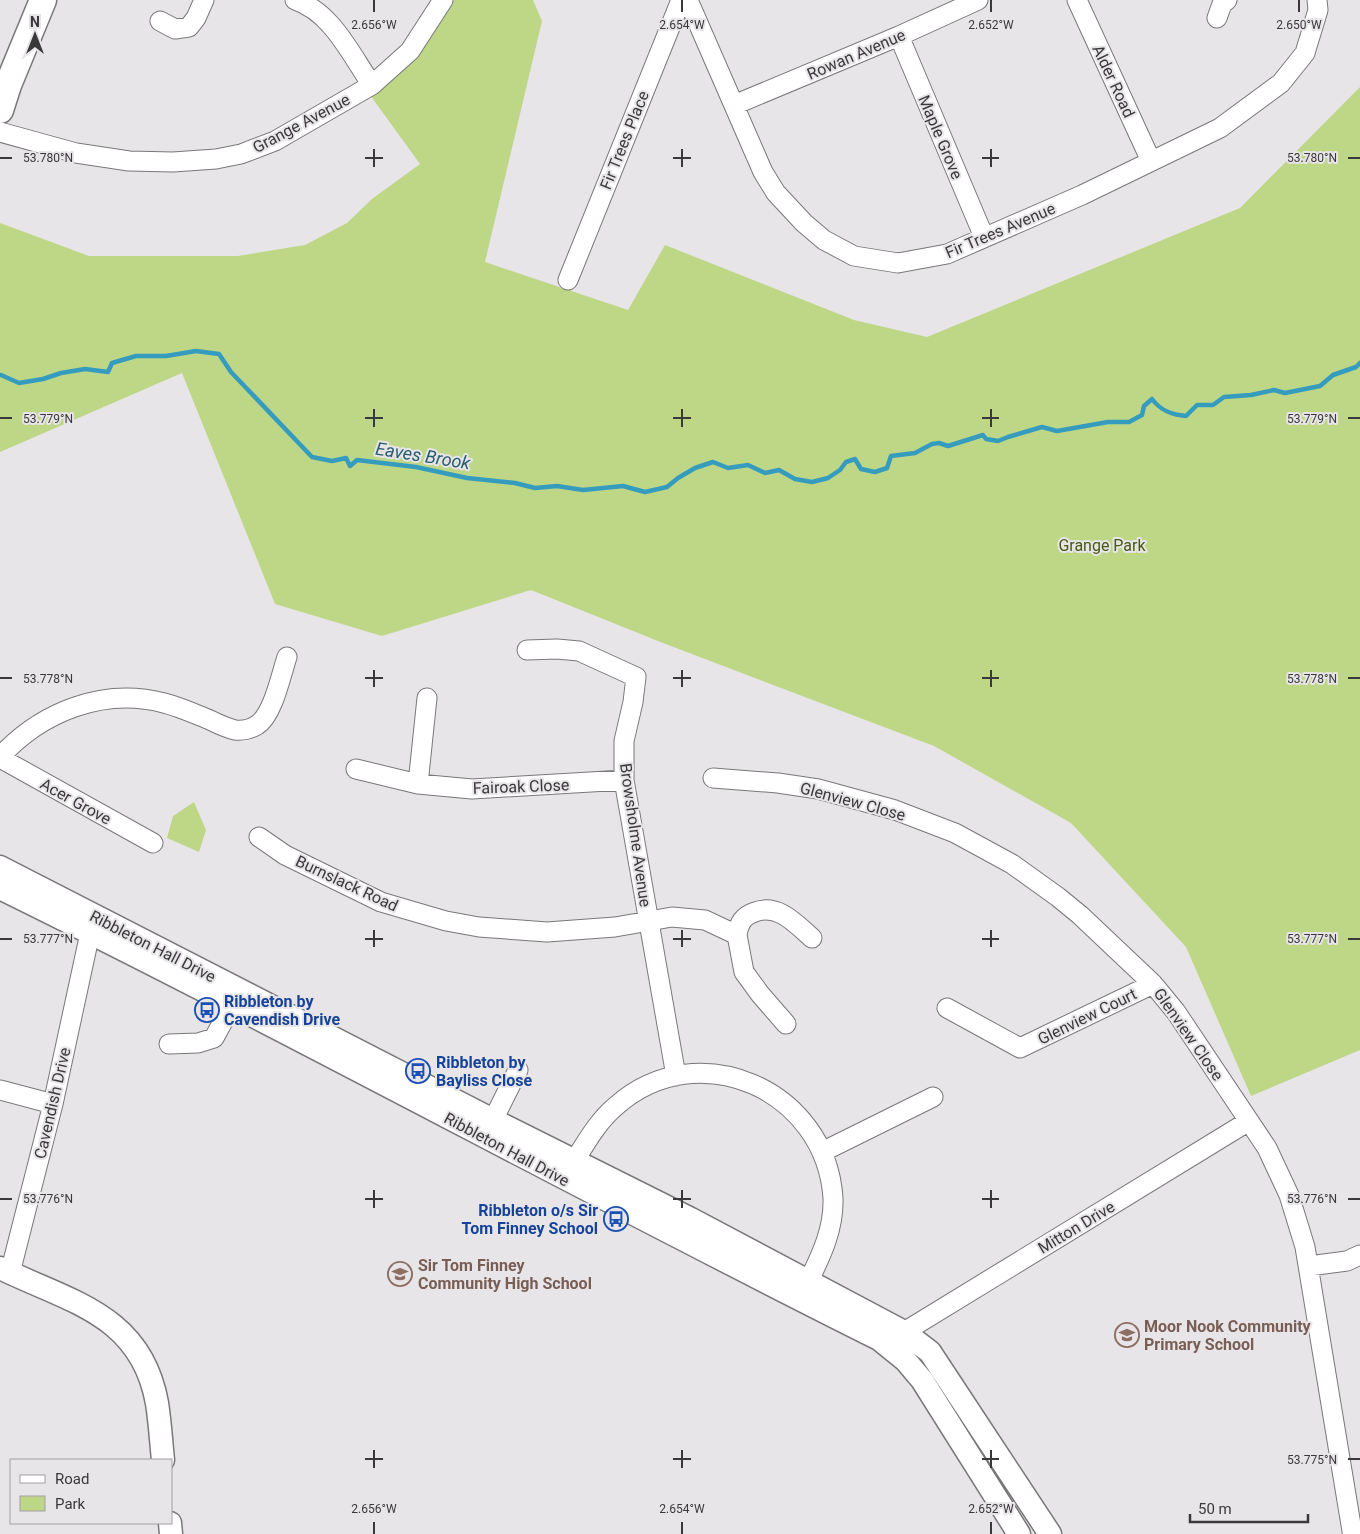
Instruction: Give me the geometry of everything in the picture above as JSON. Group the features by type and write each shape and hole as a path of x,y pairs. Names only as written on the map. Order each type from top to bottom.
{"main road":[{"path":"0,110 43,0"}],"street":[{"path":"160,21 175,29 189,27 196,18 204,0"},
{"path":"295,0 313,8 323,16 372,85"},
{"name":"Grange Avenue","path":"0,132 76,152 129,161 173,162 216,159 241,154 276,141 372,85 410,51 443,0"},
{"name":"Fir Trees Place","path":"568,280 681,0"},
{"name":"Fir Trees Avenue","path":"688,0 763,172 776,193 804,223 824,240 854,256 898,263 947,254 1082,195 1220,128 1281,83 1305,53 1318,10 1317,0"},
{"name":"Rowan Avenue","path":"734,105 899,36 978,0"},
{"name":"Alder Road","path":"1076,0 1151,161"},
{"path":"1217,18 1222,4 1227,0"},
{"name":"Maple Grove","path":"899,36 984,237"},
{"name":"Browsholme Avenue","path":"527,650 557,649 579,651 636,677 633,702 624,741 624,780 676,1076"},
{"path":"0,758 23,734 52,716 86,704 105,700 144,700 164,703 235,730 251,728 263,720 267,714 288,657"},
{"path":"418,784 427,698"},
{"name":"Acer Grove","path":"0,758 153,844"},
{"name":"Fairoak Close","path":"356,769 418,784 472,789 624,780"},
{"name":"Glenview Close","path":"713,778 778,783 818,789 894,810 955,833 1012,864 1058,897 1080,914 1153,984 1176,1012 1267,1148 1289,1195 1309,1266 1354,1531"},
{"name":"Burnslack Road","path":"259,837 285,855 381,902 446,921 479,927 547,932 615,927 672,917 705,920 736,935"},
{"name":"Ribbleton Hall Drive","path":"0,867 94,925 230,1004 262,1011 493,1120 681,1240 805,1290"},
{"name":"Ribbleton Hall Drive","path":"0,888 94,925 570,1170 691,1219 879,1339 898,1341 930,1352 1050,1534"},
{"path":"786,1024 744,972 736,935 739,924 744,918 759,910 774,910 786,916 812,938"},
{"name":"Cavendish Drive","path":"5,1270 53,1104 94,925"},
{"name":"Glenview Court","path":"947,1008 1020,1048 1153,984"},
{"path":"169,1044 198,1043 214,1038 227,1014 230,1004"},
{"name":"Ribbleton Hall Drive","path":"493,1120 518,1070"},
{"path":"570,1170 594,1131 616,1106 644,1087 676,1076 692,1074 723,1075 753,1083 767,1090 781,1099 805,1123 822,1152 831,1183 832,1215 826,1246 805,1290"},
{"path":"0,1090 53,1104"},
{"path":"822,1152 933,1098"},
{"name":"Mitton Drive","path":"898,1341 1249,1121"},
{"path":"681,1240 691,1219"},
{"path":"1309,1266 1347,1261 1360,1255"},
{"path":"5,1270 90,1309 114,1325 129,1340 141,1357 157,1403 163,1459"},
{"name":"Ribbleton Hall Drive","path":"898,1341 905,1360 922,1380 1019,1534"}],"green space":[{"name":"Grange Park","path":"449,0 533,0 542,21 485,262 628,310 665,245 854,320 927,337 1240,208 1360,87 1360,1050 1251,1096 1186,947 1071,823 934,746 663,643 531,590 382,636 275,604 182,373 0,452 0,223 89,256 238,256 305,245 347,223 372,199 420,164 370,95"},
{"path":"194,802 206,830 199,852 167,838 173,816"}],"waterway":[{"name":"Eaves Brook","path":"1,375 19,383 85,369 108,372 112,363 136,356 166,356 196,351 219,354 231,372 312,457 332,461 346,458 350,466 357,460 416,467 467,478 515,483 535,488 557,486 583,490 623,486 645,492 667,487 695,468 713,462 728,468 748,465 765,473 779,470 795,479 812,482 828,478 840,470 846,462 855,459 861,469 875,472 887,468 891,456 915,453 932,444 939,443 948,446 983,435 986,439 998,441 1042,427 1057,431 1108,422 1129,422 1142,415 1144,406 1152,399 1167,412 1186,416 1197,405 1213,405 1224,397 1251,395 1274,390 1285,393 1320,386 1333,375 1356,367 1360,363"}],"place":[{"name":"Ribbleton by Cavendish Drive","path":"207,1010"},
{"name":"Ribbleton by Bayliss Close","path":"418,1071"},
{"name":"Ribbleton o/s Sir Tom Finney School","path":"616,1219"},
{"name":"Sir Tom Finney Community High School","path":"400,1274"},
{"name":"Moor Nook Community Primary School","path":"1127,1335"}]}
